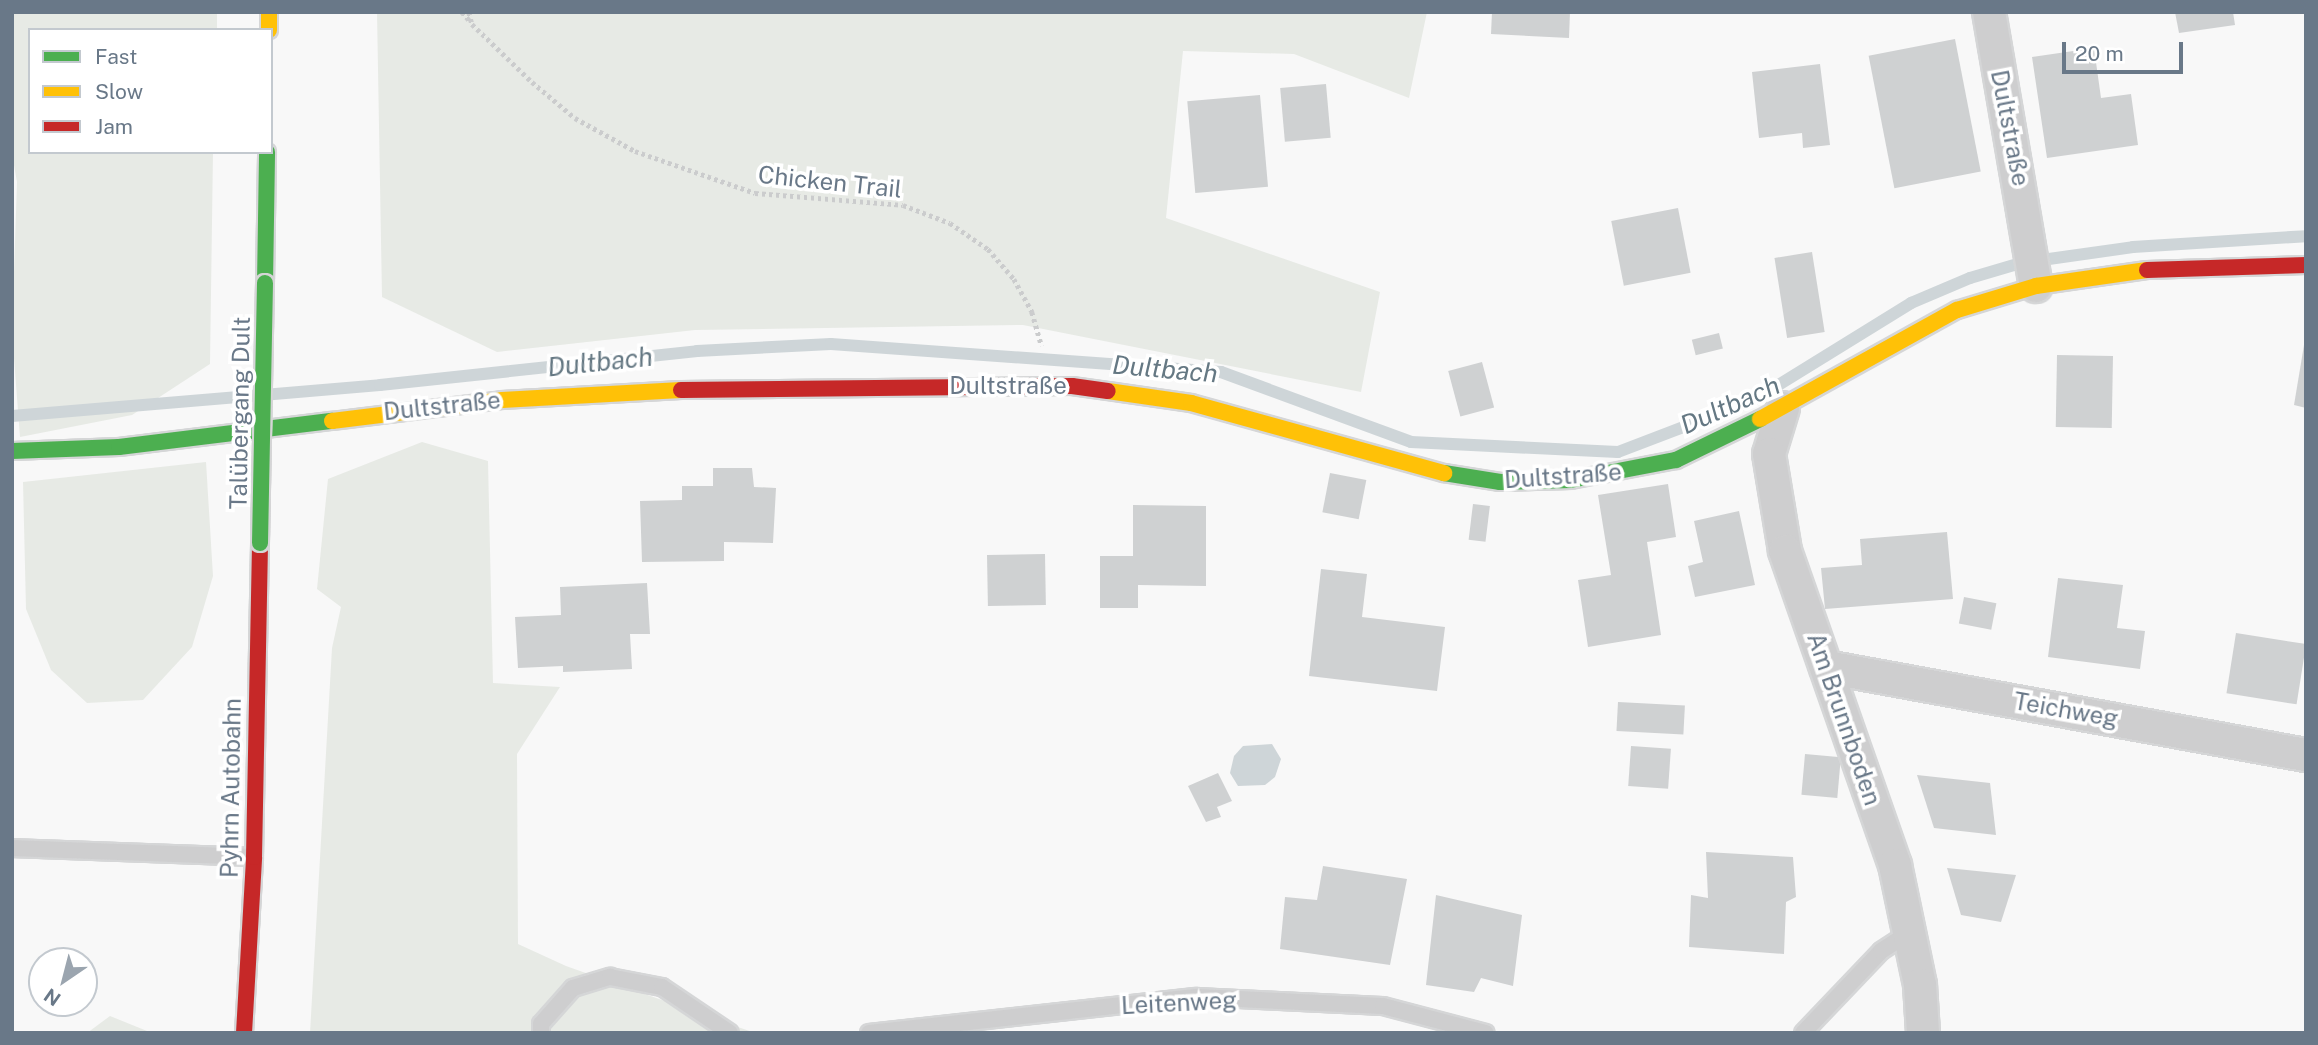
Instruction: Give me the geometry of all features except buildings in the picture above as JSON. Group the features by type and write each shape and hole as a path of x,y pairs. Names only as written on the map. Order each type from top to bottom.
{"main road":[{"name":"Talübergang Dult","path":"260,543 267,154"},
{"name":"Dultstraße","path":"12,451 119,447 425,406 502,400 743,387 1072,386 1191,403 1431,471 1530,483 1629,472 1676,460 1783,408 2035,268 2127,271 2306,265"},
{"name":"Pyhrn Autobahn","path":"244,1033 254,857 260,543"}],"street":[{"name":"Dultstraße","path":"1989,12 2035,268"},
{"name":"Am Brunnboden","path":"1783,408 1769,454 1769,474 1784,551 1895,865 1920,985 1923,1033"},
{"name":"Teichweg","path":"1826,667 2306,755"}],"lane":[{"path":"12,848 254,857"},
{"path":"1803,1033 1881,951 1909,933"},
{"path":"541,1033 541,1024 573,988 610,977 662,987 730,1033"},
{"name":"Leitenweg","path":"869,1033 1197,997 1383,1006 1486,1033"}],"path":[{"name":"Chicken Trail","path":"462,12 575,118 635,151 755,194 892,203 950,223 988,249 1014,279 1032,312 1045,356"},
{"path":"469,12 472,23"}],"shaded area":[{"path":"12,12 217,12 217,28 28,28 28,154 213,154 210,364 132,415 20,437 12,332 17,182 12,154"},
{"path":"377,12 1427,12 1409,98 1294,54 1183,51 1166,218 1380,292 1361,392 1023,325 695,330 497,352 382,297"},
{"path":"422,442 488,461 493,683 560,687 517,754 518,944 566,966 755,1033 310,1033 332,648 341,607 317,589 328,479"},
{"path":"206,462 213,576 192,647 143,700 87,703 51,670 26,609 23,482"},
{"path":"1272,744 1281,759 1275,777 1265,785 1238,786 1230,773 1234,756 1243,746"},
{"path":"110,1016 152,1033 87,1033"}],"waterway":[{"name":"Dultbach","path":"12,416 380,385 697,351 831,344 1221,372 1411,442 1618,452 1754,400 1911,303 1970,278 2021,263 2133,247 2306,236"}],"traffic: fast":[{"path":"265,283 267,154"},
{"path":"260,543 265,283"},
{"path":"1444,473 1500,482 1571,480 1676,460 1760,419"},
{"path":"12,451 119,447 332,421"}],"traffic: slow":[{"path":"269,12 269,28"},
{"path":"1760,419 1957,310 2036,286 2147,270"},
{"path":"332,421 502,400 681,390"},
{"path":"1108,391 1191,403 1444,473"}],"traffic: jam":[{"path":"2147,270 2306,265"},
{"path":"681,390 1072,386 1108,391"},
{"path":"244,1033 254,857 260,543"}]}
